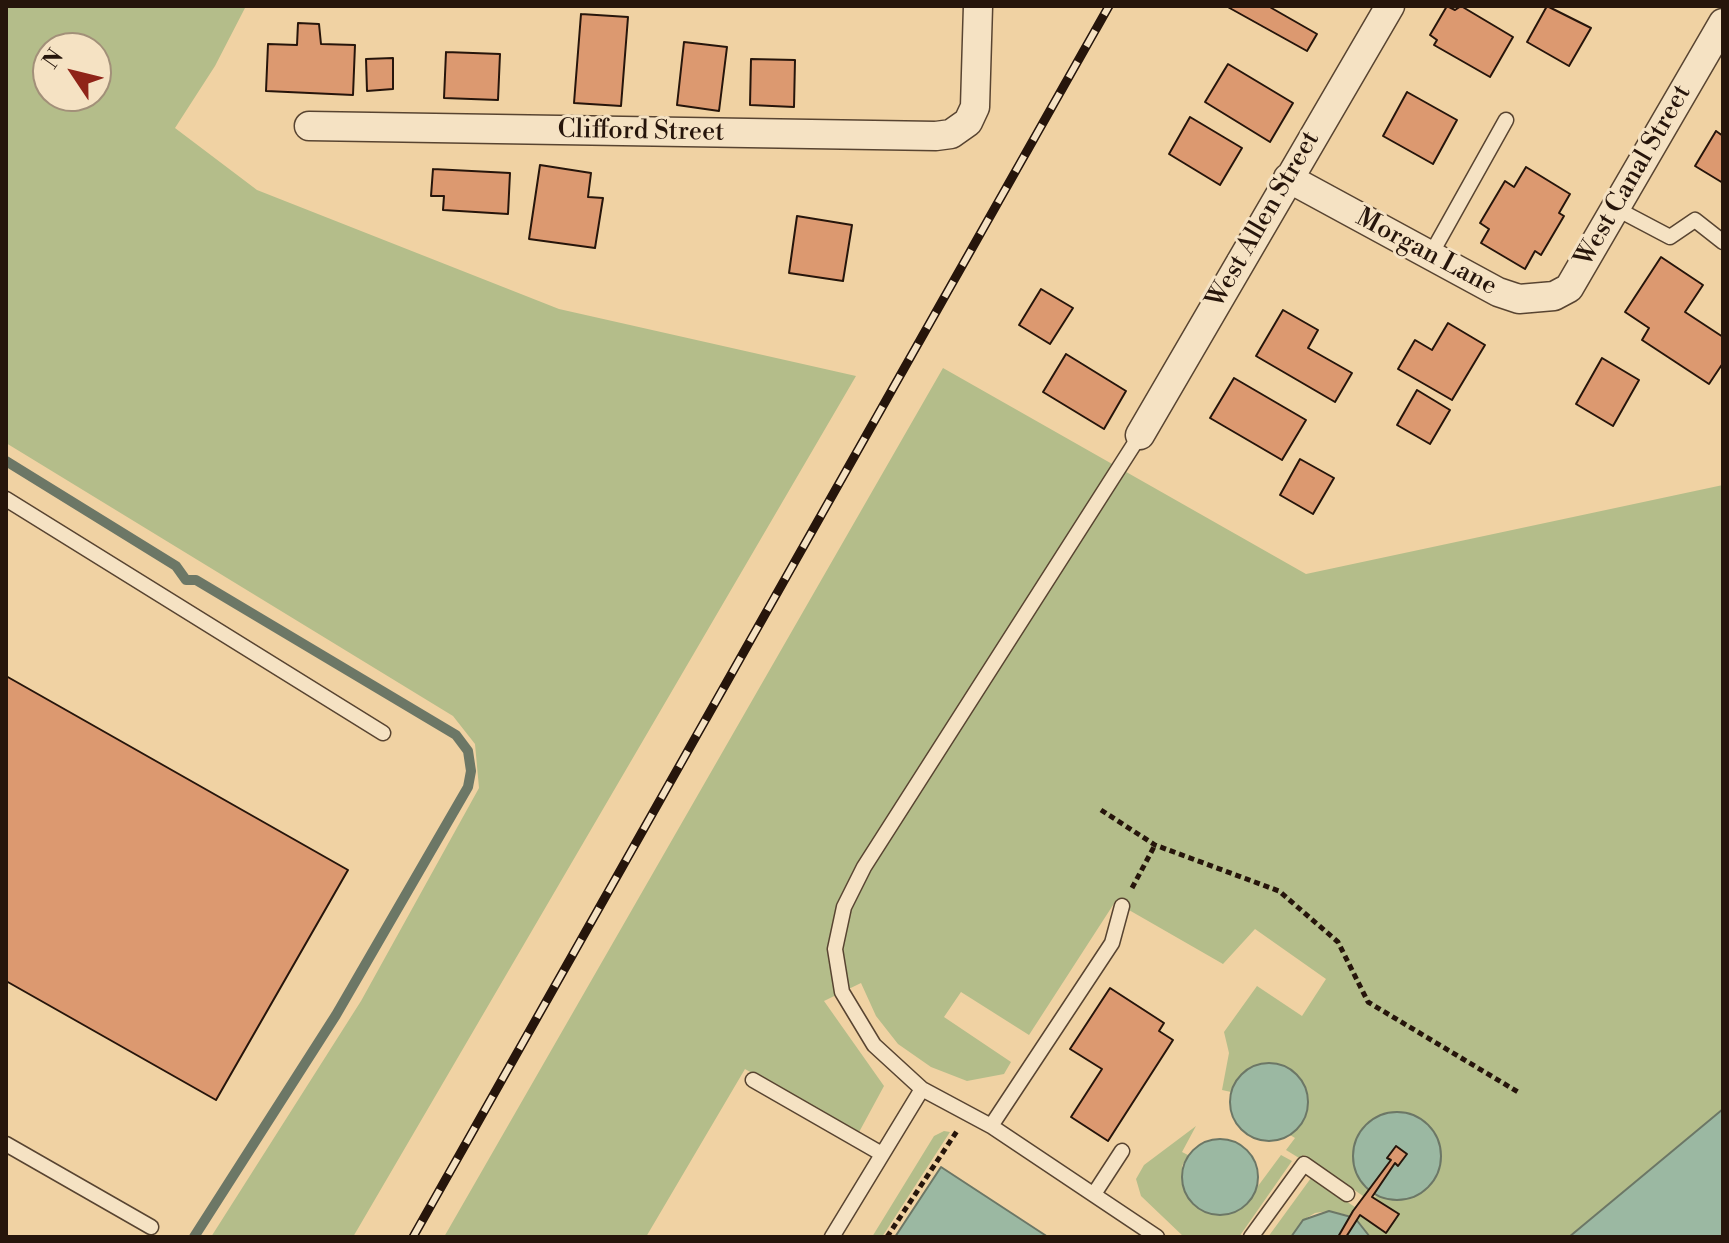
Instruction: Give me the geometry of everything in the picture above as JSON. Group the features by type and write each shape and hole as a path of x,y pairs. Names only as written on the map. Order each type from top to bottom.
{"street":[{"name":"Clifford Street","path":"309,126 951,134 968,122 975,107 978,6"},
{"name":"West Allen Street","path":"1140,435 1390,6"},
{"name":"West Canal Street","path":"1569,288 1723,23"},
{"name":"Morgan Lane","path":"1288,178 1498,292 1519,299 1554,296 1569,288"}],"lane":[{"path":"1430,256 1506,120"},
{"path":"1615,208 1670,237 1695,220 1723,242"},
{"path":"1140,435 864,867 844,907 835,949 842,992 874,1045 922,1089 991,1126 1157,1237"},
{"path":"6,499 383,733"},
{"path":"991,1126 1112,943 1122,906"},
{"path":"753,1080 882,1154"},
{"path":"832,1237 922,1089"},
{"path":"6,1144 151,1227"},
{"path":"1094,1194 1122,1151"},
{"path":"1251,1237 1304,1164 1347,1194"}],"path":[{"path":"1101,810 1155,845 1279,891 1338,942 1368,1002 1518,1092"},
{"path":"1122,906 1155,845"},
{"path":"887,1237 968,1113"}],"green space":[{"path":"6,6 246,6 215,66 175,128 257,190 559,309 856,376 353,1237 211,1237 361,1001 479,788 475,744 453,716 6,443"},
{"path":"943,368 1306,574 1723,485 1723,1109 1569,1237 1370,1237 1356,1221 1360,1215 1386,1232 1399,1214 1372,1197 1379,1196 1409,1113 1382,1114 1353,1160 1358,1175 1370,1191 1363,1196 1304,1155 1299,1158 1286,1150 1295,1138 1290,1135 1300,1126 1237,1080 1231,1092 1222,1090 1229,1053 1224,1032 1257,986 1302,1016 1326,979 1255,929 1223,964 1115,902 1029,1035 961,992 944,1017 1011,1062 1004,1074 967,1081 931,1067 898,1044 876,1016 861,983 824,1001 884,1086 858,1134 745,1069 646,1237 444,1237"},
{"path":"1196,1126 1182,1152 1188,1155 1182,1166 1216,1215 1241,1209 1281,1155 1292,1161 1239,1237 1184,1237 1141,1196 1136,1179 1144,1165"},
{"path":"944,1131 950,1132 882,1237 872,1237 934,1136"},
{"path":"1311,1178 1355,1207 1352,1216 1329,1211 1315,1213 1303,1220 1291,1237 1268,1237"}],"shaded area":[{"path":"1269,1063 1284,1066 1296,1075 1305,1087 1308,1102 1305,1117 1296,1129 1284,1138 1269,1141 1254,1138 1242,1129 1233,1117 1230,1102 1233,1087 1242,1075 1254,1066"},
{"path":"1723,1109 1723,1237 1569,1237"},
{"path":"1397,1112 1414,1116 1428,1125 1437,1139 1441,1156 1437,1173 1428,1187 1414,1196 1397,1200 1380,1196 1366,1187 1357,1173 1353,1156 1357,1139 1366,1125 1380,1116"},
{"path":"1228,1139 1241,1145 1252,1156 1258,1177 1256,1192 1241,1209 1228,1215 1212,1215 1199,1209 1184,1192 1182,1169 1188,1156 1205,1141"},
{"path":"941,1167 1048,1237 895,1237"},
{"path":"1329,1211 1355,1218 1370,1237 1291,1237 1303,1220"}],"building":[{"path":"1226,6 1268,6 1317,34 1307,51"},
{"path":"1447,6 1455,10 1461,6 1513,37 1490,77 1434,45 1437,40 1430,35"},
{"path":"1547,6 1591,28 1569,66 1527,42"},
{"path":"581,14 628,17 621,106 574,103"},
{"path":"298,23 319,24 321,44 355,45 353,95 266,91 268,44 297,45"},
{"path":"684,42 727,47 719,111 677,105"},
{"path":"446,52 500,54 498,100 444,98"},
{"path":"393,58 393,89 367,91 366,59"},
{"path":"751,59 795,60 794,107 750,105"},
{"path":"1228,64 1293,103 1270,142 1205,102"},
{"path":"1407,92 1457,120 1433,164 1383,136"},
{"path":"1190,117 1242,148 1220,185 1169,154"},
{"path":"1716,131 1723,136 1723,183 1695,166"},
{"path":"540,165 591,173 588,197 603,198 595,248 529,239"},
{"path":"1526,167 1570,194 1559,213 1564,216 1541,255 1535,251 1525,269 1481,243 1489,229 1480,223 1505,181 1514,187"},
{"path":"433,169 510,173 508,214 443,210 444,196 431,196"},
{"path":"797,216 852,225 843,281 789,273"},
{"path":"1661,257 1703,285 1685,312 1723,337 1723,363 1709,384 1642,340 1649,328 1625,312"},
{"path":"1041,289 1073,308 1050,344 1019,325"},
{"path":"1283,310 1318,330 1308,348 1352,373 1335,402 1256,356"},
{"path":"1448,323 1485,345 1452,400 1398,369 1415,340 1432,350"},
{"path":"1066,354 1126,391 1104,429 1043,392"},
{"path":"1602,358 1639,380 1613,426 1576,404"},
{"path":"1234,378 1306,420 1282,460 1210,418"},
{"path":"1417,390 1450,410 1430,444 1397,425"},
{"path":"1300,459 1334,478 1313,514 1280,495"},
{"path":"6,676 348,870 216,1100 6,981"},
{"path":"1110,988 1164,1023 1159,1031 1173,1040 1108,1141 1071,1117 1102,1069 1070,1049"},
{"path":"1396,1146 1407,1154 1398,1166 1395,1163 1372,1197 1399,1214 1386,1233 1360,1215 1346,1237 1338,1237 1391,1160 1387,1158"}],"waterway":[{"path":"6,461 176,566 186,580 196,580 456,735 468,751 471,771 468,787 336,1015 194,1237"}],"railway":[{"path":"413,1237 1109,6"}]}
